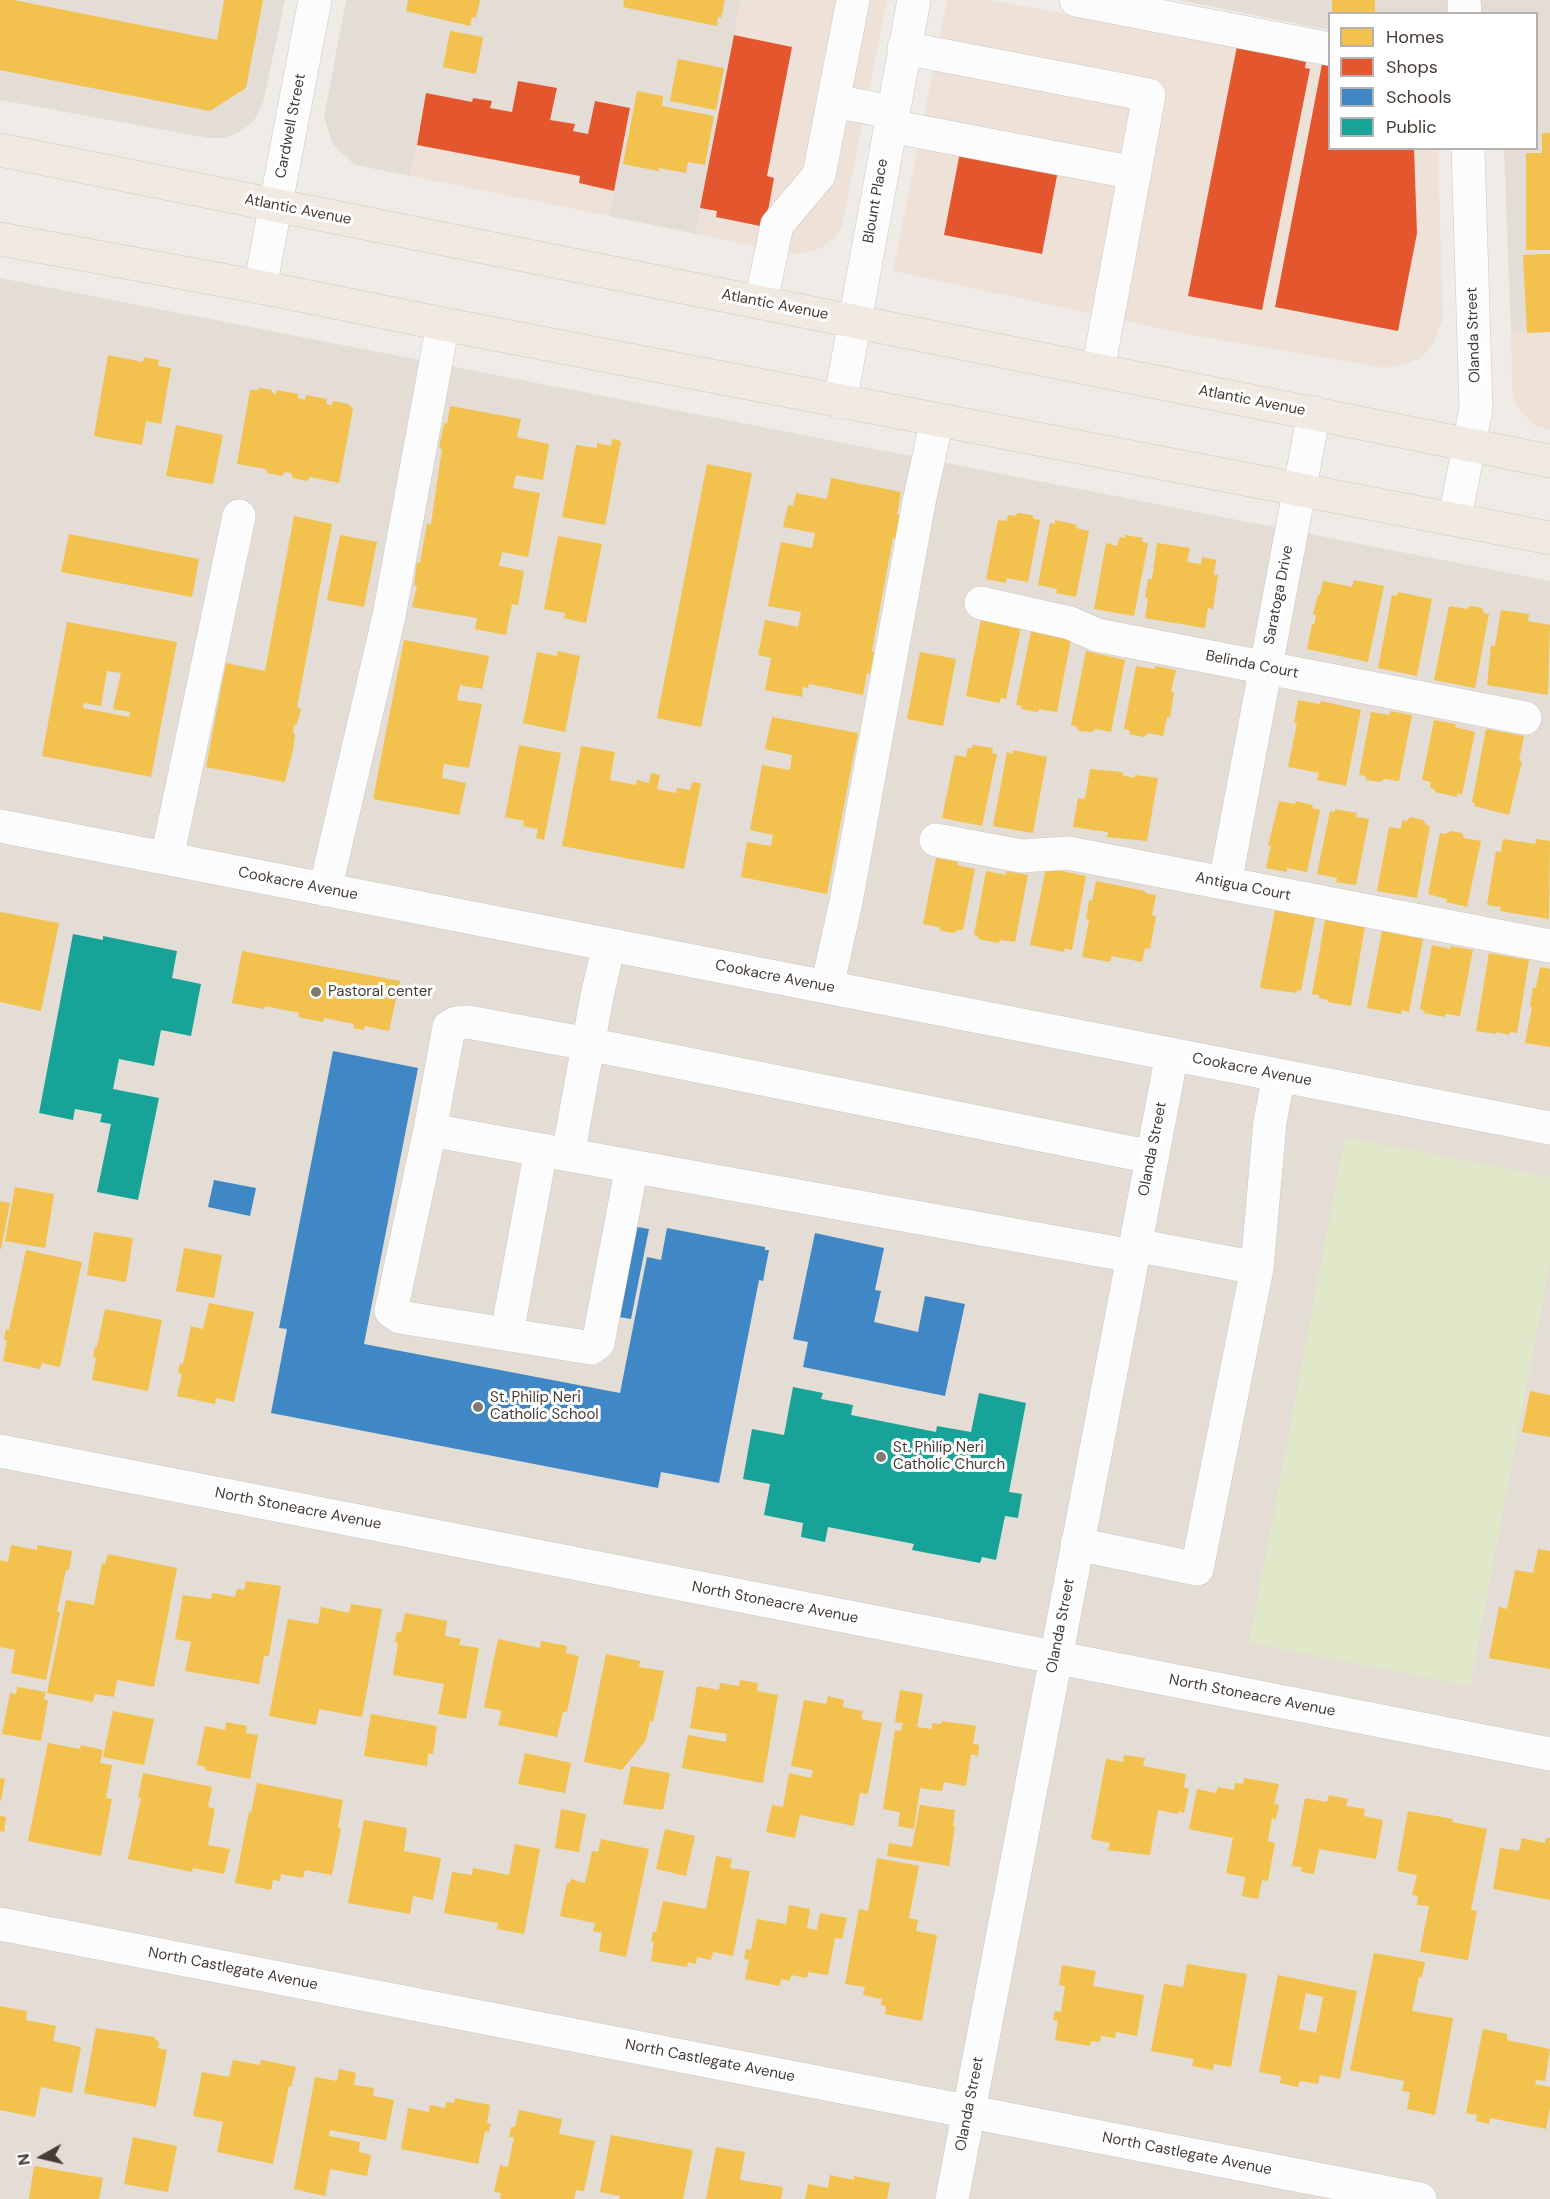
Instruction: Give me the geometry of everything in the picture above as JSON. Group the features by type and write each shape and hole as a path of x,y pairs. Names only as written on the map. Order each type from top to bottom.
{"main road":[{"name":"Atlantic Avenue","path":"0,150 1550,461"},
{"path":"0,239 260,287 840,402 1550,538"}],"street":[{"name":"Cardwell Street","path":"260,287 315,0"},
{"path":"760,302 777,225 819,175 853,0"},
{"name":"Blount Place","path":"840,402 914,0"},
{"path":"1076,0 1328,49"},
{"path":"904,48 1149,95 1098,370"},
{"path":"833,101 892,119 1135,172"},
{"name":"Olanda Street","path":"1455,519 1476,408 1468,150"},
{"path":"325,890 389,616 443,324"},
{"name":"Saratoga Drive","path":"1225,883 1314,413"},
{"path":"827,987 846,902 936,420"},
{"path":"166,858 239,516"},
{"name":"Belinda Court","path":"981,603 1070,623 1097,635 1525,718"},
{"name":"Cookacre Avenue","path":"0,826 1550,1128"},
{"name":"Antigua Court","path":"936,840 1021,856 1068,853 1550,946"},
{"path":"507,1333 554,1152 588,1044 609,945"},
{"path":"632,1166 598,1343 591,1348 400,1317 391,1311 430,1130 449,1027 468,1022 588,1044 1152,1158"},
{"name":"Olanda Street","path":"952,2199 1172,1054"},
{"path":"1077,1545 1197,1569 1257,1268 1269,1122 1279,1075"},
{"path":"430,1130 1134,1251 1257,1268"},
{"name":"North Stoneacre Avenue","path":"0,1451 1550,1754"},
{"name":"North Castlegate Avenue","path":"0,1924 1420,2199"}],"shaded area":[{"path":"0,0 285,0 263,103 254,121 240,132 224,138 208,138 0,100"},
{"path":"346,0 741,0 696,234 609,216 630,108 588,134 573,131 574,124 550,120 557,89 512,112 490,108 492,102 472,102 427,94 410,176 355,165 333,145 324,117"},
{"path":"741,0 887,0 842,226 833,239 823,247 805,253 787,253 696,234"},
{"path":"947,0 991,0 1328,64 1328,150 1438,150 1443,318 1434,342 1422,357 1404,365 1384,368 1181,333 893,271"},
{"path":"1178,0 1550,0 1550,332 1511,333 1504,150 1538,150 1538,12 1328,12 1328,30"},
{"path":"557,88 551,120 575,124 574,131 588,134 595,101 630,108 609,216 410,176 426,93 471,102 473,98 492,101 491,108 512,112"},
{"path":"0,278 1550,581 1550,2199 0,2199"},
{"path":"1550,332 1550,430 1533,425 1516,405 1512,388 1511,333"}],"green space":[{"path":"1345,1137 1550,1177 1550,1264 1470,1686 1249,1643"}],"building: Homes":[{"path":"0,0 13,0 217,40 224,0 263,0 246,88 210,111 0,70"},
{"path":"408,0 480,0 476,18 472,17 470,26 406,11"},
{"path":"624,0 725,0 717,26 623,7"},
{"path":"1332,0 1375,0 1375,12 1332,12"},
{"path":"450,31 483,37 476,74 443,67"},
{"path":"678,59 724,68 716,110 670,101"},
{"path":"637,91 663,96 662,106 714,116 705,165 688,162 686,173 659,168 659,171 623,164"},
{"path":"1542,133 1550,133 1550,250 1526,250 1526,153 1542,153"},
{"path":"1550,254 1550,332 1527,333 1523,255"},
{"path":"108,355 143,362 144,357 159,360 158,366 171,368 161,424 146,421 142,445 94,436"},
{"path":"260,388 271,390 276,394 277,390 298,394 298,398 305,400 306,395 327,399 326,404 331,405 334,401 348,404 353,409 339,483 310,477 307,481 293,478 291,473 285,472 282,476 267,473 266,469 237,464 250,390"},
{"path":"450,406 521,419 517,437 549,444 543,480 516,475 513,488 540,493 528,557 502,552 499,566 524,571 518,605 512,604 506,635 475,629 477,618 412,607 417,586 414,585 417,562 420,563 427,524 431,524 442,449 439,448"},
{"path":"176,425 223,435 213,484 166,476"},
{"path":"612,439 621,441 605,525 562,517 576,445 597,448 597,443 611,446"},
{"path":"707,464 752,473 701,727 657,718"},
{"path":"831,478 901,492 896,539 893,538 872,651 874,652 870,674 867,673 863,695 809,684 808,688 803,687 802,697 765,690 771,658 758,655 765,620 798,627 801,612 768,606 781,542 812,548 815,533 783,527 788,505 793,506 796,493 827,499"},
{"path":"1018,513 1032,515 1034,519 1040,520 1028,582 1007,578 1006,583 986,579 998,520 1007,521 1008,515 1015,516"},
{"path":"294,516 332,524 297,707 301,709 297,724 294,725 293,750 285,782 206,767 226,663 265,671"},
{"path":"1055,520 1077,525 1076,528 1089,531 1076,597 1056,593 1057,589 1038,585 1050,523 1055,524"},
{"path":"69,534 199,559 192,597 61,572"},
{"path":"340,535 377,542 364,607 327,600"},
{"path":"1125,535 1143,538 1142,542 1148,543 1134,616 1094,609 1106,543 1117,546 1120,537 1125,538"},
{"path":"558,536 602,544 586,623 564,618 565,613 544,609"},
{"path":"1157,543 1190,548 1187,562 1201,564 1202,557 1216,560 1214,575 1218,575 1213,609 1208,608 1205,628 1145,618 1148,579 1152,579"},
{"path":"1354,580 1384,586 1368,662 1307,649 1316,615 1313,614 1323,581 1352,587"},
{"path":"1398,592 1432,599 1417,676 1378,668 1392,595 1397,596"},
{"path":"1449,606 1467,609 1470,606 1482,608 1484,613 1489,614 1475,688 1434,680"},
{"path":"1501,610 1529,614 1528,621 1550,625 1548,695 1487,685 1491,646 1495,646"},
{"path":"981,619 1021,627 1006,699 1001,698 999,703 966,696"},
{"path":"67,622 177,642 151,777 42,756","holes":["107,671 121,673 113,709 130,712 129,717 83,708 84,703 101,706"]},
{"path":"1031,631 1071,639 1057,712 1039,709 1038,712 1021,709 1022,706 1016,705"},
{"path":"404,640 489,656 482,689 460,685 457,700 482,704 469,768 444,764 442,778 466,783 459,815 373,799"},
{"path":"558,651 580,656 565,732 523,723 537,652 557,656"},
{"path":"1086,651 1125,660 1111,732 1096,729 1092,732 1079,731 1076,726 1071,725"},
{"path":"920,652 956,659 943,726 907,719"},
{"path":"1136,666 1155,669 1155,666 1176,670 1171,692 1174,693 1170,717 1167,717 1163,736 1149,733 1143,737 1130,734 1129,730 1124,729"},
{"path":"1298,700 1320,704 1321,701 1361,710 1346,786 1317,780 1319,773 1288,767 1297,723 1294,723"},
{"path":"1390,711 1412,715 1399,781 1367,780 1365,776 1359,775 1371,712 1390,715"},
{"path":"772,717 858,733 827,894 741,877 747,842 771,846 773,835 750,830 762,765 790,770 792,755 765,749"},
{"path":"1434,720 1456,724 1455,727 1475,732 1462,795 1457,793 1457,797 1435,792 1435,789 1430,788 1431,782 1422,780"},
{"path":"1486,729 1524,736 1519,761 1522,761 1509,815 1474,806 1475,803 1472,802"},
{"path":"519,745 561,753 544,840 536,838 538,829 523,826 524,821 505,817"},
{"path":"973,745 993,748 992,753 997,754 982,826 942,818 955,755 966,757 968,748 972,748"},
{"path":"581,746 615,752 610,780 636,785 637,780 649,783 651,773 660,775 657,789 676,793 677,788 690,790 692,782 701,783 684,869 562,846"},
{"path":"1013,750 1047,757 1033,833 993,826 1007,752 1013,754"},
{"path":"1090,769 1123,772 1122,775 1134,778 1135,775 1158,778 1147,841 1107,837 1108,832 1073,827 1078,798 1085,799"},
{"path":"1279,801 1295,804 1296,801 1313,805 1312,808 1320,810 1307,872 1287,868 1287,872 1266,868 1271,846 1268,846"},
{"path":"1335,809 1357,813 1356,817 1369,819 1356,885 1336,882 1337,878 1317,874 1330,811 1335,812"},
{"path":"1410,817 1423,820 1426,825 1430,826 1417,898 1377,891 1389,827 1401,829 1402,820 1407,821"},
{"path":"1450,831 1462,833 1464,838 1481,841 1467,907 1446,902 1447,899 1428,894 1440,833 1446,834"},
{"path":"1503,839 1535,844 1536,839 1550,841 1549,919 1500,911 1501,907 1487,905 1496,851 1501,852"},
{"path":"936,858 958,862 957,865 975,869 963,930 954,933 923,924"},
{"path":"1046,868 1086,876 1072,950 1065,948 1064,952 1030,945"},
{"path":"986,871 1006,875 1006,871 1028,875 1015,942 1000,940 999,943 978,939 978,936 974,935"},
{"path":"1096,881 1156,895 1152,915 1156,916 1150,949 1145,948 1142,962 1112,956 1110,962 1082,957 1089,920 1086,919 1089,900 1092,901"},
{"path":"1275,910 1315,917 1301,991 1297,990 1297,993 1260,988"},
{"path":"0,912 59,923 41,1011 0,1002"},
{"path":"1325,920 1365,927 1351,1006 1328,1002 1328,1000 1319,998 1319,995 1312,994"},
{"path":"1382,931 1423,939 1409,1012 1402,1010 1401,1014 1367,1008"},
{"path":"1432,945 1473,950 1460,1016 1445,1014 1445,1017 1424,1013 1425,1011 1420,1009"},
{"name":"Pastoral center","path":"242,951 400,981 389,1031 365,1026 364,1030 353,1028 354,1024 324,1018 323,1022 298,1017 299,1013 265,1006 264,1009 232,1003"},
{"path":"1489,953 1529,960 1517,1033 1510,1032 1509,1035 1476,1031"},
{"path":"1540,967 1550,969 1550,1047 1525,1043 1532,1007 1530,1006 1533,987 1536,988"},
{"path":"15,1187 54,1194 45,1248 5,1241"},
{"path":"0,1201 10,1203 1,1249 0,1249"},
{"path":"94,1232 133,1238 126,1282 87,1275"},
{"path":"184,1248 222,1255 214,1298 176,1291"},
{"path":"26,1250 82,1262 60,1367 42,1363 40,1369 3,1361 7,1340 4,1340 6,1329 9,1330"},
{"path":"209,1303 254,1312 234,1402 216,1398 215,1404 177,1396 182,1374 178,1373 180,1363 183,1364 191,1326 203,1329"},
{"path":"105,1309 162,1320 148,1391 92,1380 96,1358 93,1357"},
{"path":"1530,1391 1550,1395 1550,1437 1522,1432"},
{"path":"11,1545 37,1550 37,1545 72,1551 57,1612 60,1612 46,1680 11,1673 15,1650 0,1647 0,1560 8,1562"},
{"path":"1538,1549 1550,1551 1550,1669 1489,1658 1499,1607 1507,1609 1515,1570 1533,1573"},
{"path":"108,1554 177,1568 154,1687 117,1680 114,1697 95,1694 93,1702 47,1693 66,1600 94,1605 102,1563 105,1564"},
{"path":"246,1581 281,1586 269,1656 264,1656 259,1684 185,1671 191,1642 175,1639 183,1595 211,1599 212,1593 235,1597 237,1589 244,1590"},
{"path":"351,1604 382,1609 362,1717 319,1709 316,1725 269,1716 288,1619 318,1624 321,1607 349,1613"},
{"path":"405,1613 447,1621 445,1636 461,1639 459,1645 479,1648 466,1719 438,1714 444,1684 393,1675 398,1643 395,1642 397,1632 401,1633"},
{"path":"498,1639 540,1648 541,1641 567,1646 566,1653 579,1656 567,1712 563,1712 557,1737 498,1725 502,1711 484,1707"},
{"path":"606,1654 640,1661 639,1667 664,1671 653,1722 650,1721 646,1740 622,1770 584,1762"},
{"path":"740,1680 758,1683 757,1691 778,1695 763,1783 682,1768 688,1735 726,1742 727,1734 690,1728 697,1686 719,1690 720,1683 739,1686"},
{"path":"17,1687 46,1692 44,1700 48,1700 41,1741 2,1734 10,1693 16,1694"},
{"path":"900,1690 923,1694 917,1727 932,1729 932,1723 941,1724 942,1721 976,1726 973,1744 979,1745 978,1756 971,1754 966,1786 944,1782 942,1791 920,1788 914,1829 898,1826 900,1812 883,1809 895,1730 901,1731 903,1723 895,1722"},
{"path":"828,1696 844,1700 843,1707 863,1711 861,1719 882,1723 868,1794 860,1793 854,1826 800,1815 795,1838 766,1832 772,1805 783,1807 789,1773 811,1778 813,1770 791,1766 804,1700 826,1704"},
{"path":"113,1711 154,1719 144,1765 103,1757"},
{"path":"371,1714 437,1726 433,1754 428,1754 427,1766 364,1756"},
{"path":"226,1722 247,1726 246,1733 258,1735 250,1779 205,1770 206,1767 197,1765 205,1726 225,1730"},
{"path":"48,1743 80,1749 81,1745 103,1750 100,1763 112,1765 106,1798 112,1799 101,1856 28,1841"},
{"path":"525,1753 571,1763 565,1793 518,1784"},
{"path":"1124,1755 1145,1758 1143,1766 1186,1774 1184,1788 1189,1788 1184,1813 1158,1810 1150,1855 1108,1850 1110,1843 1091,1839 1106,1759 1123,1762"},
{"path":"631,1766 670,1773 663,1810 623,1804"},
{"path":"143,1773 212,1787 208,1807 215,1809 208,1845 230,1849 224,1874 193,1868 192,1872 128,1859 141,1798 138,1798"},
{"path":"0,1778 5,1779 1,1801 0,1801"},
{"path":"1244,1778 1279,1784 1274,1804 1279,1805 1276,1819 1272,1818 1268,1841 1275,1843 1268,1881 1262,1880 1258,1899 1242,1896 1245,1877 1226,1873 1233,1838 1189,1829 1197,1789 1216,1793 1218,1787 1234,1790 1235,1783 1243,1784"},
{"path":"257,1783 343,1800 338,1827 341,1828 332,1875 305,1870 303,1878 281,1874 280,1881 273,1880 271,1890 235,1883"},
{"path":"1329,1795 1348,1799 1346,1806 1365,1809 1364,1816 1383,1820 1376,1859 1319,1849 1314,1874 1301,1872 1302,1867 1292,1866 1305,1798 1327,1802"},
{"path":"920,1805 955,1810 949,1866 887,1856 889,1843 912,1847"},
{"path":"561,1809 586,1814 579,1852 555,1848"},
{"path":"1408,1811 1453,1819 1452,1822 1487,1829 1471,1910 1477,1911 1468,1960 1420,1952 1429,1906 1417,1905 1418,1896 1412,1895 1417,1875 1397,1871"},
{"path":"0,1816 6,1817 4,1832 0,1831"},
{"path":"364,1820 407,1828 404,1851 441,1858 433,1900 413,1896 410,1914 348,1903"},
{"path":"665,1829 695,1836 686,1876 656,1869"},
{"path":"1522,1838 1545,1843 1546,1838 1550,1838 1550,1900 1493,1889 1500,1848 1519,1851"},
{"path":"601,1839 649,1849 626,1957 599,1951 602,1933 593,1931 595,1923 560,1916 567,1883 570,1883 570,1879 585,1883 592,1851 598,1852"},
{"path":"515,1844 540,1849 524,1934 497,1929 498,1923 444,1913 452,1872 472,1875 473,1868 509,1875"},
{"path":"716,1856 732,1859 730,1868 750,1871 733,1956 713,1952 711,1960 697,1957 696,1964 688,1962 687,1967 651,1961 653,1932 656,1932 663,1901 706,1909"},
{"path":"877,1858 919,1866 909,1918 918,1920 916,1931 937,1935 922,2021 885,2014 886,2006 881,2005 882,1999 863,1995 865,1987 845,1984 859,1909 868,1911"},
{"path":"789,1905 810,1909 807,1928 817,1930 820,1913 847,1918 842,1939 835,1938 828,1975 808,1972 807,1978 791,1975 790,1981 781,1979 780,1986 745,1979 749,1960 744,1959 746,1949 751,1950 757,1919 786,1924"},
{"path":"1374,1953 1425,1962 1422,1977 1419,1977 1412,2011 1453,2018 1435,2115 1407,2109 1410,2092 1402,2091 1404,2081 1350,2070"},
{"path":"1187,1964 1247,1974 1231,2067 1214,2064 1213,2070 1192,2066 1194,2059 1151,2051 1164,1984 1183,1987"},
{"path":"1062,1965 1096,1971 1093,1986 1144,1995 1137,2036 1116,2032 1115,2038 1101,2036 1100,2042 1091,2041 1090,2046 1055,2040 1058,2021 1053,2020 1055,2011 1061,2012 1065,1986 1059,1985"},
{"path":"1278,1975 1357,1991 1340,2079 1320,2075 1318,2084 1300,2081 1298,2087 1280,2083 1281,2076 1259,2072","holes":["1306,1993 1323,1997 1316,2033 1299,2029"]},
{"path":"0,2006 27,2011 26,2020 56,2026 53,2041 81,2047 72,2093 41,2087 35,2117 0,2110"},
{"path":"96,2028 155,2037 155,2040 159,2041 158,2048 167,2050 156,2107 84,2093"},
{"path":"1483,2029 1507,2034 1507,2040 1550,2049 1545,2081 1536,2080 1535,2084 1550,2087 1550,2107 1546,2129 1490,2118 1489,2124 1476,2121 1477,2115 1466,2113"},
{"path":"233,2060 260,2065 261,2060 296,2067 291,2087 289,2086 273,2164 217,2152 223,2122 193,2116 202,2072 229,2077"},
{"path":"339,2069 356,2073 354,2085 374,2088 373,2096 394,2100 386,2140 330,2130 329,2136 360,2142 359,2152 371,2155 367,2176 330,2169 325,2196 294,2189 315,2077 337,2081"},
{"path":"455,2098 490,2105 487,2123 491,2124 489,2132 485,2131 478,2164 401,2149 408,2108 429,2112 430,2105 445,2108 446,2102 454,2103"},
{"path":"519,2110 562,2119 559,2134 595,2141 584,2191 576,2190 574,2199 500,2199 501,2193 494,2192 500,2165 508,2167 514,2137 509,2137 511,2127 515,2127"},
{"path":"611,2135 693,2150 683,2199 619,2199 620,2196 600,2192"},
{"path":"133,2137 177,2146 168,2192 124,2184"},
{"path":"716,2147 745,2152 740,2180 783,2187 781,2199 706,2199"},
{"path":"34,2166 103,2178 99,2199 29,2199"},
{"path":"830,2175 854,2180 854,2176 890,2183 887,2199 805,2199 808,2184 828,2188"}],"building: Shops":[{"path":"734,35 792,47 767,176 774,178 765,227 716,217 717,211 700,208"},
{"path":"1237,46 1306,62 1305,68 1310,69 1262,310 1188,296"},
{"path":"1322,64 1328,66 1328,150 1414,150 1417,233 1398,331 1275,307"},
{"path":"518,81 557,88 550,120 575,124 573,131 588,134 595,101 630,108 614,191 579,183 580,176 417,145 426,93 472,102 473,98 492,101 490,108 512,112"},
{"path":"962,142 1060,160 1042,254 944,235"}],"building: Schools":[{"path":"333,1051 418,1068 364,1344 620,1393 647,1257 661,1260 667,1228 765,1247 765,1250 769,1250 763,1281 759,1280 719,1483 661,1472 658,1488 271,1413 287,1329 279,1328"},
{"path":"214,1180 256,1188 250,1216 208,1207"},
{"path":"626,1225 649,1229 631,1319 607,1315"},
{"path":"815,1233 884,1248 875,1290 881,1291 874,1322 918,1332 925,1296 965,1304 945,1396 803,1367 808,1342 793,1339"}],"building: Public":[{"path":"73,934 103,940 103,936 177,951 172,978 201,984 191,1036 161,1030 154,1066 119,1059 113,1089 159,1098 138,1200 97,1192 111,1124 100,1122 102,1114 75,1109 73,1120 39,1113"},
{"name":"St. Philip Neri Catholic Church","path":"793,1387 823,1393 821,1399 853,1405 851,1415 936,1432 937,1426 971,1432 979,1393 1026,1403 1009,1492 1022,1494 1018,1518 1005,1516 996,1560 982,1557 980,1563 912,1550 914,1544 828,1527 825,1542 801,1537 803,1523 764,1515 770,1484 743,1479 752,1429 784,1435"}],"place":[{"name":"Pastoral center","path":"316,992"},
{"name":"St. Philip Neri Catholic School","path":"478,1407"},
{"name":"St. Philip Neri Catholic Church","path":"881,1457"}]}
